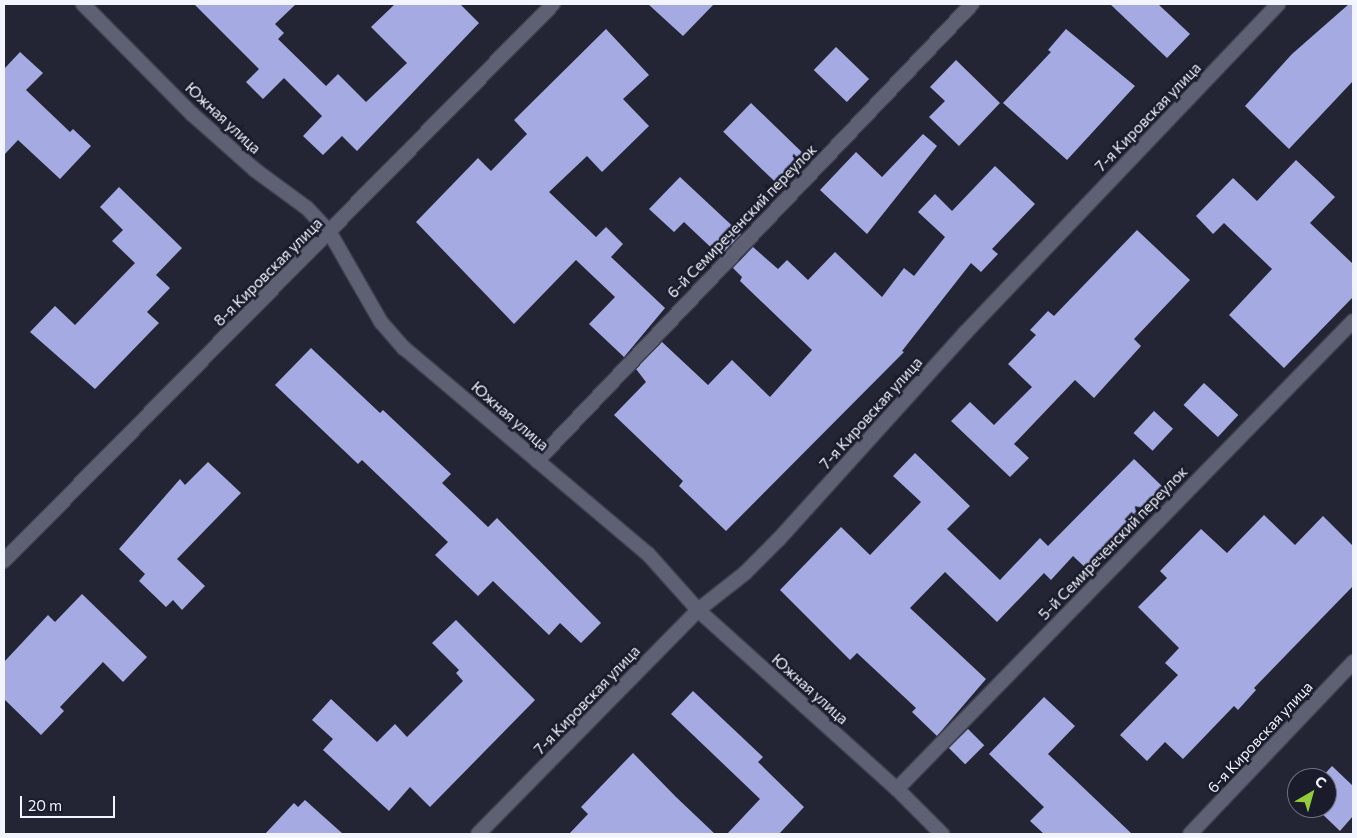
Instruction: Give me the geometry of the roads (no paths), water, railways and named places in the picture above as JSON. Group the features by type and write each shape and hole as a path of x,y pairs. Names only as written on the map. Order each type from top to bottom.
{"street":[{"name":"Южная улица","path":"83,4 192,114 255,170 306,208 330,233 381,322 404,348 648,554 698,610 897,788 942,834"},
{"name":"8-я Кировская улица","path":"4,561 330,233 553,4"},
{"name":"6-й Семиреченский переулок","path":"537,461 972,4"},
{"name":"7-я Кировская улица","path":"478,834 698,610 745,573 780,539 965,333 1278,4"},
{"name":"5-й Семиреченский переулок","path":"897,788 1353,321"},
{"name":"6-я Кировская улица","path":"1190,834 1353,662"}]}
